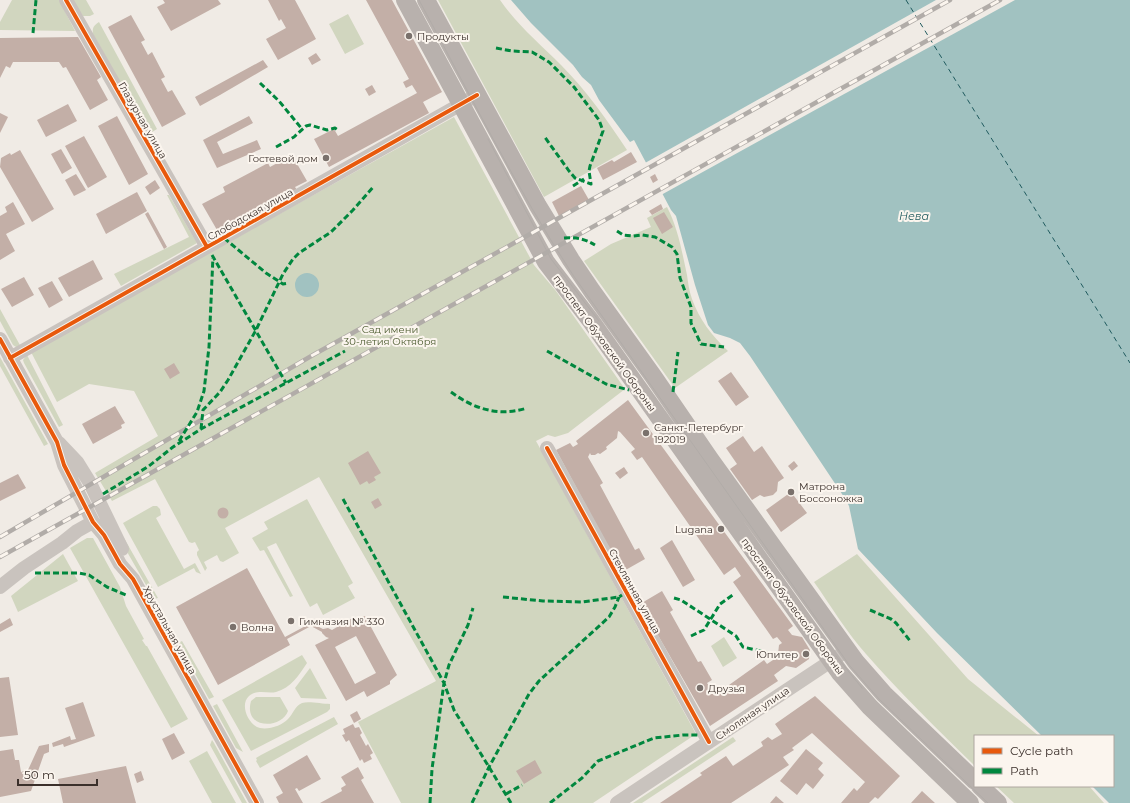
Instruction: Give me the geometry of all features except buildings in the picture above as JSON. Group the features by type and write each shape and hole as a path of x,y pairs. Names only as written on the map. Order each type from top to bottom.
{"main road":[{"name":"проспект Обуховской Обороны","path":"405,0 546,262 595,327 831,661 870,707 970,803"},
{"name":"проспект Обуховской Обороны","path":"426,0 538,206 571,260 710,458 847,650 884,694 974,780"},
{"path":"981,787 998,803"}],"street":[{"name":"Глазурная улица","path":"66,0 207,247"},
{"name":"Слободская улица","path":"10,358 478,95"},
{"name":"Хрустальная улица","path":"0,339 57,442 64,464 93,522 104,535 120,564 133,579"},
{"name":"Хрустальная улица","path":"57,442 77,462 90,483 127,560 133,579 257,803"},
{"name":"Стеклянная улица","path":"547,448 709,742"},
{"path":"0,587 24,568 62,543 77,531 93,522"},
{"name":"Смоляная улица","path":"617,803 847,650"}],"green space":[{"path":"12,0 59,0 75,31 0,30 0,22"},
{"path":"72,0 86,0 94,14 90,16 83,16"},
{"path":"438,0 500,0 521,26 561,65 588,95 627,150 544,197"},
{"path":"348,14 364,44 345,54 329,24"},
{"path":"99,22 157,129 149,134 93,34 94,27"},
{"name":"Сад имени 30-летия Октября","path":"454,117 534,265 556,291 625,389 568,433 555,437 548,435 536,441 696,734 593,803 401,803 358,722 436,681 319,477 225,528 239,553 223,562 220,561 217,555 204,562 207,568 205,571 197,555 199,550 195,542 189,542 155,479 112,501 95,473 158,436 134,391 89,384 57,402 31,352"},
{"path":"167,195 169,195 197,243 121,286 114,274 189,237"},
{"path":"667,207 677,232 690,293 695,306 707,327 728,351 675,388 584,261 611,244 651,227 647,218"},
{"path":"0,309 21,347 16,347 13,345 0,321"},
{"path":"27,355 63,425 59,427 24,363 23,360"},
{"path":"0,357 48,444 44,446 0,366"},
{"path":"307,499 353,583 348,586 355,598 323,615 317,603 310,607 276,543 267,547 293,596 290,597 264,550 260,551 252,538 268,529 264,522"},
{"path":"153,506 157,506 160,509 161,515 156,518 184,569 195,563 201,574 196,572 194,568 158,587 123,523"},
{"path":"87,538 93,538 120,587 126,606 144,639 142,640 147,646 188,719 171,728 70,548"},
{"path":"124,538 158,598 154,599 126,550"},
{"path":"63,554 78,581 18,612 11,596"},
{"path":"857,554 968,679 1038,735 974,735 974,765 892,683 859,646 814,582"},
{"path":"724,637 737,658 723,667 711,646"},
{"path":"182,641 214,697 209,699 178,643"},
{"path":"302,655 307,663 290,684 276,692 259,692 249,696 246,700 245,710 249,719 260,728 267,728 276,726 286,721 297,706 305,702 330,704 330,709 327,712 251,751 222,700"},
{"path":"310,668 327,699 301,698 295,688"},
{"path":"256,697 280,697 288,711 284,717 271,724 264,724 257,721 252,717 250,710 251,701"},
{"path":"217,704 243,752 236,748 213,706"},
{"path":"334,717 338,724 260,768 256,758"},
{"path":"733,737 736,741 642,803 633,803"},
{"path":"212,740 247,803 242,803 210,745"},
{"path":"207,751 236,803 212,803 189,761"},
{"path":"997,787 1090,787 1104,803 1014,803"}],"water":[{"name":"Нева","path":"511,0 1130,0 1130,803 1109,803 1093,787 1114,787 1114,735 1041,735 937,633 858,549 849,506 846,500 750,356 740,343 714,333 708,325 695,285 676,216 671,210 634,140 630,142 599,100 591,85"},
{"path":"307,273 312,274 318,280 318,290 312,296 307,297 302,296 296,290 295,285 296,280 302,274"}],"pier":[{"path":"936,0 1015,0 661,195 645,163"}],"ferry route":[{"path":"906,0 1130,363"}],"tram line":[{"path":"419,0 512,174 573,275 850,666 879,699 988,803"},
{"path":"488,139 551,259 599,321"},
{"path":"836,656 862,688"}],"railway":[{"path":"0,537 313,355 950,0"},
{"path":"0,557 1000,0"}],"marked path":[{"path":"33,33 36,0"},
{"path":"496,48 512,51 532,52 549,62 574,87 599,120 603,131 590,166 589,171 591,184 575,178 544,136"},
{"path":"260,83 279,101 302,129"},
{"path":"276,147 294,137 306,126 310,125 327,130 335,128 338,130"},
{"path":"573,186 584,179"},
{"path":"201,429 203,410 220,392 228,380 256,330 283,274 293,259 299,253 331,232 374,186"},
{"path":"617,231 623,235 655,237 672,247 677,254 680,278 691,307 691,323 701,344 724,347"},
{"path":"224,238 266,273 283,284 289,283"},
{"path":"564,238 580,239 595,245"},
{"path":"212,255 286,383"},
{"path":"179,441 197,412 204,391 209,347 213,256"},
{"path":"103,494 149,466 173,447 201,429 345,351"},
{"path":"547,351 606,384 629,390"},
{"path":"673,392 678,352"},
{"path":"451,392 469,403 487,410 507,412 527,408"},
{"path":"343,499 444,683 454,710 511,803"},
{"path":"35,573 79,573 89,575 107,587 126,595"},
{"path":"691,636 704,630 720,604 734,594"},
{"path":"503,597 543,601 582,602 619,597 622,595"},
{"path":"472,803 489,767 529,694 539,681 609,617 619,597"},
{"path":"674,598 681,600 736,636 743,647 769,653"},
{"path":"430,803 432,769 444,683 449,665 468,625 473,608"},
{"path":"870,610 891,619 911,642"},
{"path":"550,803 582,778 598,761 654,738 699,735"},
{"path":"506,794 522,785"}],"cycle path":[{"path":"66,0 207,247"},
{"path":"10,358 477,95"},
{"path":"0,339 57,442 64,465 93,522 104,535 120,564 133,579 257,803"},
{"path":"547,448 709,742"}],"place":[{"name":"Продукты","path":"409,36"},
{"name":"Гостевой дом","path":"326,158"},
{"name":"Санкт-Петербург 192019","path":"646,433"},
{"name":"Матрона Боссоножка","path":"791,492"},
{"name":"Lugana","path":"721,529"},
{"name":"Гимназия № 330","path":"291,621"},
{"name":"Волна","path":"233,627"},
{"name":"Юпитер","path":"806,654"},
{"name":"Друзья","path":"700,688"}]}
